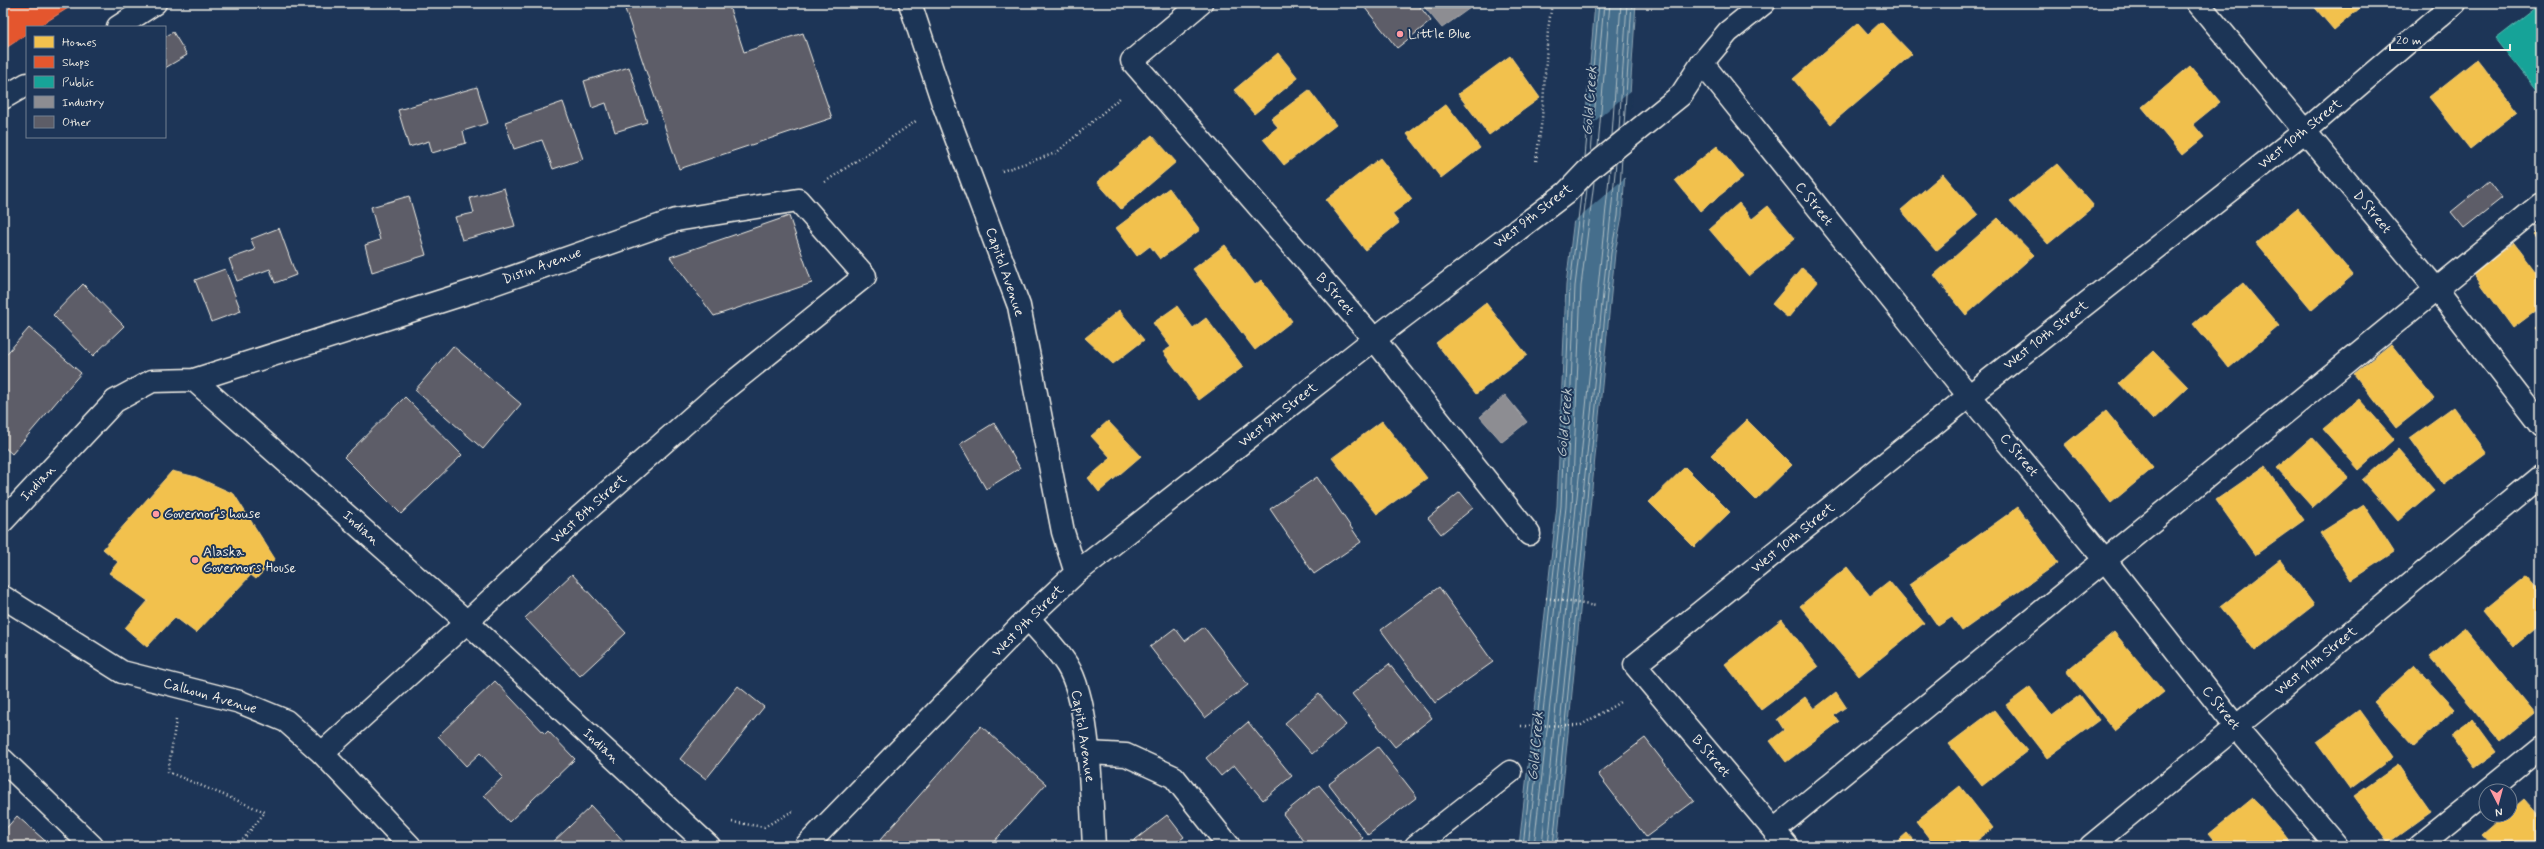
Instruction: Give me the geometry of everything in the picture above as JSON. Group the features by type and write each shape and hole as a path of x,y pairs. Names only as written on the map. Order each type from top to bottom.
{"street":[{"path":"120,26 155,3"},
{"name":"Capitol Avenue","path":"910,3 943,104 1019,306 1063,532 1076,573"},
{"name":"B Street","path":"1201,3 1132,61 1374,340 1529,534"},
{"name":"West 9th Street","path":"806,846 1028,618 1076,573 1533,216 1566,193 1586,172 1681,95 1702,63 1728,32 1764,3"},
{"name":"D Street","path":"2198,3 2437,290 2541,425"},
{"name":"West 10th Street","path":"1635,665 1969,396 2305,131 2455,3"},
{"name":"C Street","path":"1702,63 1969,396 2105,560 2236,727 2337,846"},
{"path":"3,98 26,85"},
{"name":"West 8th Street","path":"322,753 567,528 710,401 865,276 798,200"},
{"name":"Distin Avenue","path":"194,380 476,290 676,220 798,200"},
{"path":"1780,838 2105,560 2541,204"},
{"name":"Indian","path":"3,521 115,401 152,381 194,380 466,622 709,846"},
{"name":"West 11th Street","path":"2091,846 2541,476"},
{"name":"Calhoun Avenue","path":"3,597 122,672 240,702 286,721 322,753 410,846"},
{"name":"Capitol Avenue","path":"1028,618 1068,666 1078,692 1088,753 1094,846"},
{"name":"B Street","path":"1635,665 1780,838"},
{"path":"2496,783 2541,747"},
{"path":"1088,753 1126,755 1174,777 1229,846"},
{"path":"3,760 92,846"},
{"path":"1416,846 1510,772"},
{"path":"2419,846 2478,798"}],"path":[{"path":"1536,161 1542,119 1548,30 1552,3"},
{"path":"972,180 1056,153 1122,96"},
{"path":"798,200 943,104"},
{"path":"1546,598 1596,606"},
{"path":"182,687 168,772 265,812 238,846"},
{"path":"1521,726 1581,725 1626,699"},
{"path":"730,822 764,827 799,808"}],"water":[{"name":"Gold Creek","path":"1595,3 1636,3 1622,216 1615,253 1557,846 1519,846 1557,506 1566,285 1585,127"}],"pier":[{"path":"1632,90 1627,176 1572,223 1582,132"}],"building: Homes":[{"path":"2311,3 2366,3 2334,30"},
{"path":"1881,22 1912,54 1831,124 1793,79 1858,23 1868,34"},
{"path":"1278,53 1298,78 1254,114 1234,90"},
{"path":"1510,56 1540,98 1489,135 1458,94"},
{"path":"2477,59 2518,111 2470,149 2429,97"},
{"path":"2190,66 2220,102 2193,124 2204,137 2182,155 2142,107"},
{"path":"1309,90 1336,125 1284,165 1263,139 1278,127 1271,119"},
{"path":"1446,104 1480,148 1441,178 1407,134"},
{"path":"1152,135 1176,162 1121,209 1097,182"},
{"path":"1717,146 1743,177 1700,211 1675,180"},
{"path":"1380,158 1412,199 1392,214 1399,223 1365,250 1326,200"},
{"path":"2057,164 2094,206 2048,244 2010,202"},
{"path":"1943,174 1978,215 1936,251 1901,210"},
{"path":"1169,188 1200,230 1160,259 1150,246 1137,256 1116,228"},
{"path":"1739,203 1752,219 1768,206 1795,238 1749,276 1709,229"},
{"path":"2297,208 2353,275 2312,310 2256,243"},
{"path":"1998,218 2034,255 1966,315 1934,275"},
{"path":"2541,227 2541,241 2534,233"},
{"path":"2514,243 2541,279 2541,307 2513,328 2473,273"},
{"path":"1225,245 1255,285 1261,280 1292,321 1255,350 1193,269"},
{"path":"1802,268 1818,282 1788,318 1772,304"},
{"path":"2243,283 2279,326 2229,368 2193,324"},
{"path":"1486,303 1527,355 1476,394 1436,343"},
{"path":"1177,306 1193,328 1206,318 1243,367 1199,400 1163,352 1171,347 1153,323"},
{"path":"1119,310 1144,340 1113,364 1085,338"},
{"path":"2541,323 2541,335 2535,328"},
{"path":"2391,344 2434,398 2396,428 2354,374"},
{"path":"2153,351 2188,387 2153,420 2119,383"},
{"path":"2359,399 2394,439 2359,470 2323,429"},
{"path":"2453,407 2487,453 2444,485 2410,438"},
{"path":"2106,411 2153,468 2111,503 2064,445"},
{"path":"1747,420 1792,465 1756,500 1711,455"},
{"path":"1108,421 1141,456 1099,492 1088,478 1111,458 1091,436"},
{"path":"1382,421 1427,478 1377,514 1332,458"},
{"path":"2312,437 2348,477 2313,508 2277,468"},
{"path":"2398,449 2434,490 2398,521 2362,480"},
{"path":"2265,466 2304,520 2255,555 2216,500"},
{"path":"1685,467 1730,512 1694,547 1649,502"},
{"name":"Alaska Governors House","path":"172,471 196,477 234,494 275,559 256,579 251,575 196,633 175,617 147,647 125,628 148,601 109,573 118,562 103,549"},
{"path":"2364,505 2394,552 2351,580 2320,533"},
{"path":"2018,507 2058,563 1962,631 1952,617 1938,626 1909,585"},
{"path":"2280,560 2314,605 2255,651 2220,607"},
{"path":"1847,567 1870,596 1889,581 1924,623 1859,676 1800,606"},
{"path":"2527,575 2541,591 2541,624 2513,647 2483,611"},
{"path":"1782,619 1818,667 1761,710 1725,664"},
{"path":"2464,628 2534,713 2500,741 2430,657"},
{"path":"2114,632 2164,692 2115,731 2066,671"},
{"path":"2415,665 2455,709 2414,746 2374,702"},
{"path":"2030,687 2052,716 2080,695 2099,720 2047,758 2006,705"},
{"path":"1836,692 1846,707 1834,715 1839,722 1786,762 1770,741 1784,730 1777,719 1805,697 1814,709"},
{"path":"1994,710 2027,751 1982,786 1949,744"},
{"path":"2359,710 2393,757 2350,789 2316,742"},
{"path":"2472,719 2496,752 2474,768 2450,735"},
{"path":"2398,765 2431,812 2388,843 2354,796"},
{"path":"1960,786 1993,828 1970,846 1935,846 1916,821"},
{"path":"2253,798 2294,846 2219,846 2209,834"},
{"path":"2524,799 2541,818 2541,846 2492,846 2482,835 2496,823 2518,823 2518,804"},
{"path":"1907,833 1918,846 1892,846"}],"building: Shops":[{"path":"3,3 76,3 40,26 26,26 26,35 3,50"}],"building: Public":[{"path":"2541,4 2541,96 2496,39"}],"building: Industry":[{"path":"1421,3 1477,3 1442,28"},
{"path":"1505,395 1527,422 1502,442 1480,417"}],"building: Other":[{"path":"623,3 728,3 744,52 803,33 832,118 679,169"},
{"name":"Little Blue","path":"1361,3 1417,3 1431,21 1397,48"},
{"path":"173,32 187,55 166,67 166,36"},
{"path":"629,67 647,122 615,132 606,103 592,108 584,81"},
{"path":"477,87 488,123 463,131 466,143 432,153 429,141 409,147 398,110"},
{"path":"563,102 583,159 553,169 542,140 514,149 505,122"},
{"path":"2489,181 2502,198 2464,228 2451,212"},
{"path":"504,188 515,226 462,240 455,217 474,213 470,198"},
{"path":"409,196 426,255 372,272 365,245 380,240 371,207"},
{"path":"789,216 812,283 714,316 670,257"},
{"path":"279,228 296,275 275,283 270,269 237,281 229,259 255,250 251,239"},
{"path":"225,269 241,311 211,322 195,280"},
{"path":"83,284 124,326 93,356 53,315"},
{"path":"29,328 81,373 12,454 3,446 3,358"},
{"path":"453,346 521,404 483,449 415,390"},
{"path":"405,397 462,455 401,514 344,457"},
{"path":"994,423 1020,468 986,489 960,444"},
{"path":"1317,477 1361,542 1314,574 1270,509"},
{"path":"1460,492 1473,508 1441,534 1428,518"},
{"path":"572,574 626,633 580,676 525,618"},
{"path":"1439,587 1493,662 1435,703 1381,630"},
{"path":"1204,627 1248,685 1205,718 1150,647 1175,628 1185,641"},
{"path":"1389,664 1432,718 1395,747 1352,694"},
{"path":"495,681 545,734 548,731 575,759 509,822 484,795 503,777 480,753 466,766 438,736"},
{"path":"738,686 764,707 706,779 680,759"},
{"path":"1319,694 1346,725 1312,754 1285,723"},
{"path":"1248,722 1292,776 1263,800 1234,765 1221,776 1206,758"},
{"path":"981,726 1046,784 990,846 887,846 880,840"},
{"path":"1645,738 1694,801 1646,837 1598,774"},
{"path":"1378,747 1417,797 1368,835 1329,784"},
{"path":"1319,785 1363,838 1353,846 1308,846 1283,814"},
{"path":"591,806 628,846 550,845"},
{"path":"1167,815 1184,837 1173,845 1174,846 1127,846"},
{"path":"17,816 51,846 3,846 3,832"}],"place":[{"name":"Little Blue","path":"1400,34"},
{"name":"Governor's house","path":"156,514"},
{"name":"Alaska Governors House","path":"195,560"}]}
